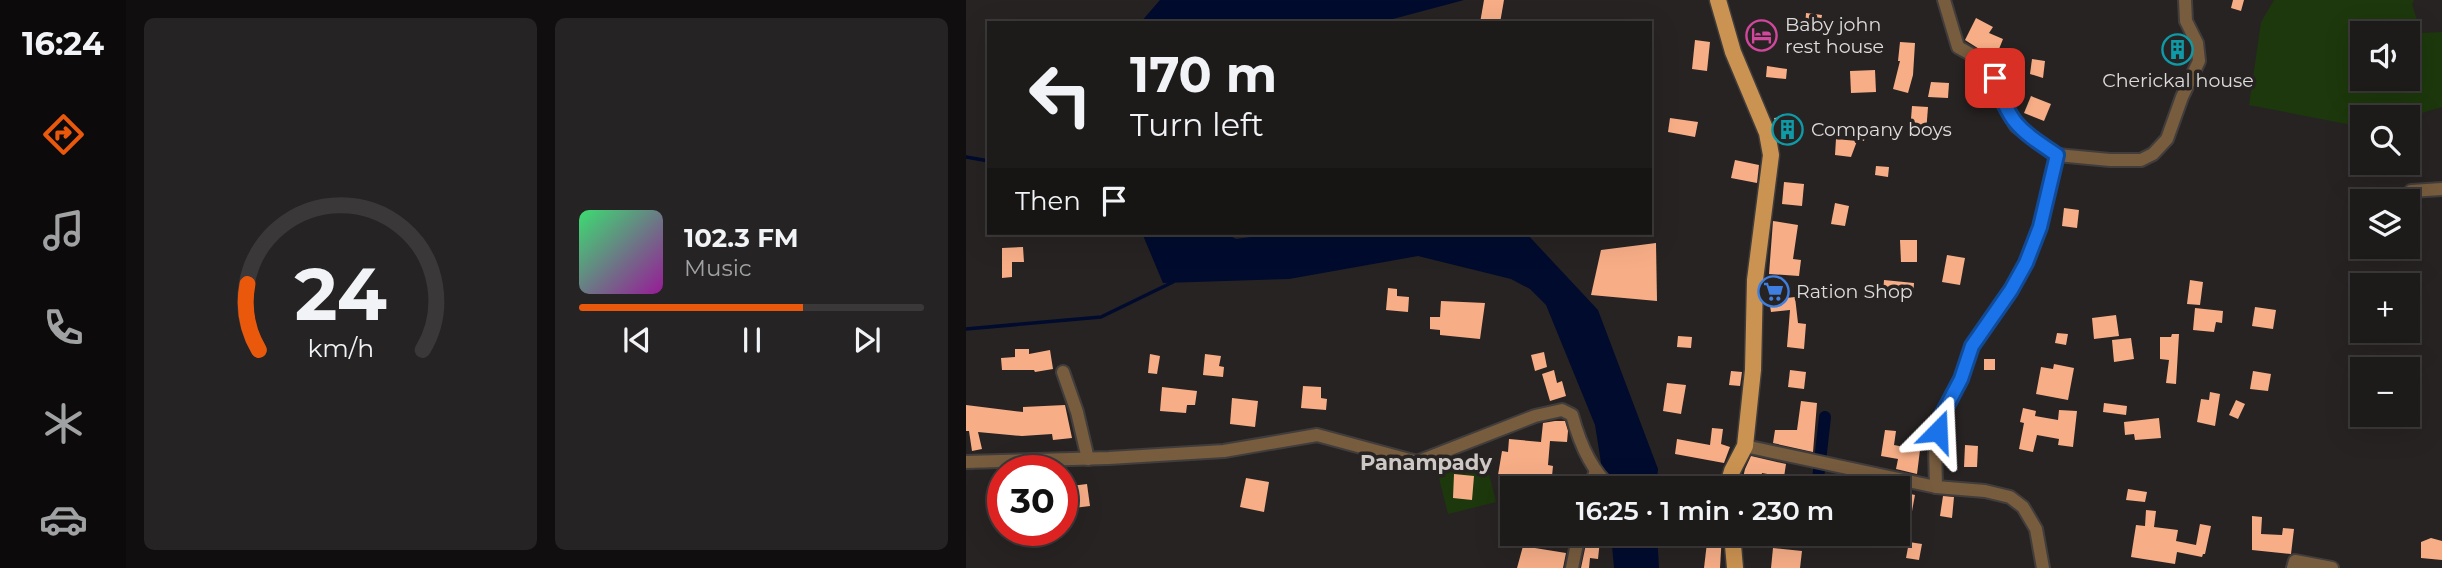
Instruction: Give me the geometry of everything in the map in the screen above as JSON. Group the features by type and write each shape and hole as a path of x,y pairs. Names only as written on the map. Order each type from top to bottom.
{"main road":[{"path":"1718,0 1732,52 1767,133 1771,155 1755,280 1753,370 1745,446 1731,476"},
{"path":"1733,546 1735,568"}],"street":[{"path":"1944,0 1958,47 1988,64 2004,106 2016,126 2057,155 2110,160 2141,160 2153,154 2168,139 2182,97 2199,61 2197,43 2186,21 2185,0"},
{"path":"1936,487 1935,446 1942,415 1961,379 1972,346 2011,290 2026,263 2040,227 2057,155"},
{"path":"2420,190 2442,189"},
{"path":"1063,372 1077,412 1088,459"},
{"path":"966,462 1088,459 1224,451 1317,435 1417,462 1535,416 1562,410 1572,415 1578,440 1598,474"},
{"path":"1745,446 1936,487 1985,491 2010,497 2017,501 2036,529 2043,568"},
{"path":"1572,568 1577,546"},
{"path":"2293,568 2295,562 2332,568"}],"green space":[{"path":"2274,0 2414,0 2412,4 2417,21 2350,21 2350,91 2420,91 2420,30 2421,33 2442,32 2442,107 2420,113 2420,105 2350,105 2350,125 2249,105 2261,22"},
{"path":"1485,458 1496,502 1448,514 1437,470"}],"water":[{"path":"1160,0 1464,0 1385,21 1142,21"},
{"path":"1143,235 1229,235 1236,239 1266,235 1528,235 1598,310 1658,469 1657,476 1603,476 1595,425 1546,305 1530,289 1511,279 1418,256 1289,279 1163,283"},
{"path":"1612,546 1658,546 1659,568 1614,568"}],"building":[{"path":"1484,0 1504,0 1500,21 1480,21"},
{"path":"2233,0 2244,0 2241,11 2231,8"},
{"path":"1806,13 1822,15 1820,28 1805,27"},
{"path":"1976,18 1993,27 1989,33 2003,39 1995,59 1965,40"},
{"path":"1756,27 1771,30 1770,45 1752,44"},
{"name":"Cherickal house","path":"2173,39 2188,45 2187,60 2165,53"},
{"path":"1695,40 1710,42 1707,71 1692,69"},
{"path":"1900,42 1915,43 1913,75 1908,93 1893,89 1900,61"},
{"path":"2032,59 2045,61 2043,78 2030,74"},
{"path":"1767,66 1787,69 1786,79 1766,77"},
{"path":"1875,70 1876,92 1851,93 1850,71"},
{"path":"1931,82 1949,83 1948,98 1928,97"},
{"path":"2031,96 2051,104 2044,121 2024,113"},
{"path":"1912,106 1928,107 1926,133 1910,132"},
{"name":"Company boys","path":"1795,115 1801,139 1782,141 1774,118"},
{"path":"1670,118 1698,122 1695,137 1668,132"},
{"path":"1856,127 1866,129 1864,141 1854,139"},
{"path":"1836,139 1857,141 1851,157 1835,155"},
{"path":"1735,160 1759,165 1757,183 1731,178"},
{"path":"1876,166 1889,167 1888,177 1875,175"},
{"path":"1784,182 1804,184 1802,206 1782,204"},
{"path":"1835,203 1849,206 1845,226 1831,224"},
{"path":"2064,208 2079,210 2077,228 2062,226"},
{"path":"1773,221 1798,225 1793,259 1801,260 1799,276 1769,274"},
{"path":"1900,240 1917,240 1917,262 1901,262"},
{"path":"1656,243 1657,301 1591,295 1601,250"},
{"path":"1023,247 1024,262 1012,262 1012,277 1002,278 1002,248"},
{"path":"1947,255 1965,258 1960,285 1942,282"},
{"path":"1884,280 1914,283 1913,297 1883,294"},
{"path":"2190,280 2203,282 2200,305 2187,304"},
{"path":"1388,288 1397,289 1397,296 1409,297 1408,312 1386,310"},
{"path":"1795,297 1798,323 1806,324 1804,349 1787,347 1790,310 1771,312 1769,300"},
{"path":"1441,301 1485,303 1480,339 1440,335 1440,330 1430,329 1430,317 1440,317"},
{"path":"2255,307 2276,310 2273,329 2252,326"},
{"path":"2195,308 2223,311 2222,323 2216,322 2214,332 2193,330"},
{"path":"2116,315 2119,336 2094,339 2092,318"},
{"path":"2057,333 2068,334 2066,345 2055,343"},
{"path":"2172,334 2179,334 2176,384 2166,383 2169,360 2160,359 2160,337 2171,337"},
{"path":"1678,336 1692,337 1691,348 1677,347"},
{"path":"2131,338 2134,359 2114,362 2112,340"},
{"path":"1015,349 1029,349 1029,354 1050,350 1053,369 1035,372 1002,370 1001,358 1015,357"},
{"path":"1544,352 1547,367 1535,371 1531,355"},
{"path":"1150,354 1160,356 1157,374 1148,373"},
{"path":"1205,354 1221,356 1219,366 1224,367 1223,377 1203,375"},
{"path":"1984,359 1995,359 1995,370 1984,370"},
{"path":"2054,364 2074,368 2068,400 2036,394 2041,367 2053,369"},
{"path":"1554,370 1557,383 1562,381 1566,396 1550,401 1542,374"},
{"path":"1790,370 1806,372 1804,389 1788,387"},
{"path":"1731,371 1742,372 1740,386 1729,385"},
{"path":"2253,371 2271,374 2268,391 2250,389"},
{"path":"1667,383 1686,385 1681,414 1663,411"},
{"path":"1303,386 1321,387 1321,398 1327,399 1326,410 1301,408"},
{"path":"1162,387 1197,391 1195,405 1187,405 1186,413 1160,411"},
{"path":"2210,392 2220,394 2215,426 2197,422 2201,399 2209,400"},
{"path":"1232,398 1258,401 1255,427 1230,424"},
{"path":"2236,400 2245,404 2238,419 2229,415"},
{"path":"1801,401 1817,403 1813,452 1773,443 1775,430 1797,430"},
{"path":"2104,403 2127,406 2126,415 2103,412"},
{"path":"966,405 1023,412 1023,407 1065,405 1072,438 1053,440 1052,434 1022,436 978,432 982,449 972,451 969,431 966,431"},
{"path":"2023,408 2036,411 2035,416 2058,420 2059,410 2077,411 2073,447 2058,445 2059,439 2037,435 2033,452 2019,449 2024,423 2020,422"},
{"path":"2159,418 2161,438 2135,440 2134,434 2125,435 2124,422"},
{"path":"1565,421 1568,431 1567,442 1550,441 1548,465 1553,466 1552,476 1498,475 1502,451 1508,452 1509,439 1541,442 1543,423"},
{"path":"1712,428 1723,429 1721,444 1730,447 1724,463 1675,454 1677,439 1710,445"},
{"path":"1885,430 1896,431 1894,445 1920,450 1917,474 1896,469 1898,459 1881,456"},
{"path":"1965,445 1978,446 1977,467 1964,467"},
{"path":"1751,456 1786,464 1784,476 1762,473 1762,476 1743,476"},
{"path":"1454,474 1474,476 1472,500 1453,498"},
{"path":"1246,478 1269,482 1264,512 1240,507"},
{"path":"1087,484 1090,506 1078,508 1078,485"},
{"path":"2128,489 2147,492 2145,502 2126,500"},
{"path":"1910,494 1915,495 1910,522"},
{"path":"1943,496 1954,497 1952,518 1940,516"},
{"path":"2146,510 2156,511 2154,527 2178,530 2176,541 2196,545 2200,524 2211,526 2205,554 2202,557 2177,552 2175,564 2131,557 2136,525 2145,526"},
{"path":"2252,516 2262,517 2261,534 2282,535 2283,528 2294,529 2291,554 2252,550"},
{"path":"2431,538 2442,541 2442,560 2421,558 2421,542"},
{"path":"1910,542 1922,544 1919,560 1906,558"},
{"path":"1523,546 1566,553 1563,568 1517,568"},
{"path":"1586,546 1599,546 1598,559 1590,558 1589,568 1581,568"},
{"path":"1707,546 1721,546 1720,568 1704,568"},
{"path":"1773,548 1802,551 1800,568 1771,568"}],"waterway":[{"path":"966,157 987,161"},
{"path":"966,329 1101,317 1173,282"},
{"path":"1818,476 1825,417"}],"place":[{"name":"Baby john rest house","path":"1762,35"},
{"name":"Cherickal house","path":"2178,49"},
{"name":"Company boys","path":"1788,129"},
{"name":"Ration Shop","path":"1773,291"}],"district":[{"name":"Panampady","path":"1426,463"}],"route":[{"path":"1938,431 1942,415 1961,379 1972,346 2011,290 2026,263 2040,227 2057,155 2016,126 2004,106 1995,78"}]}
